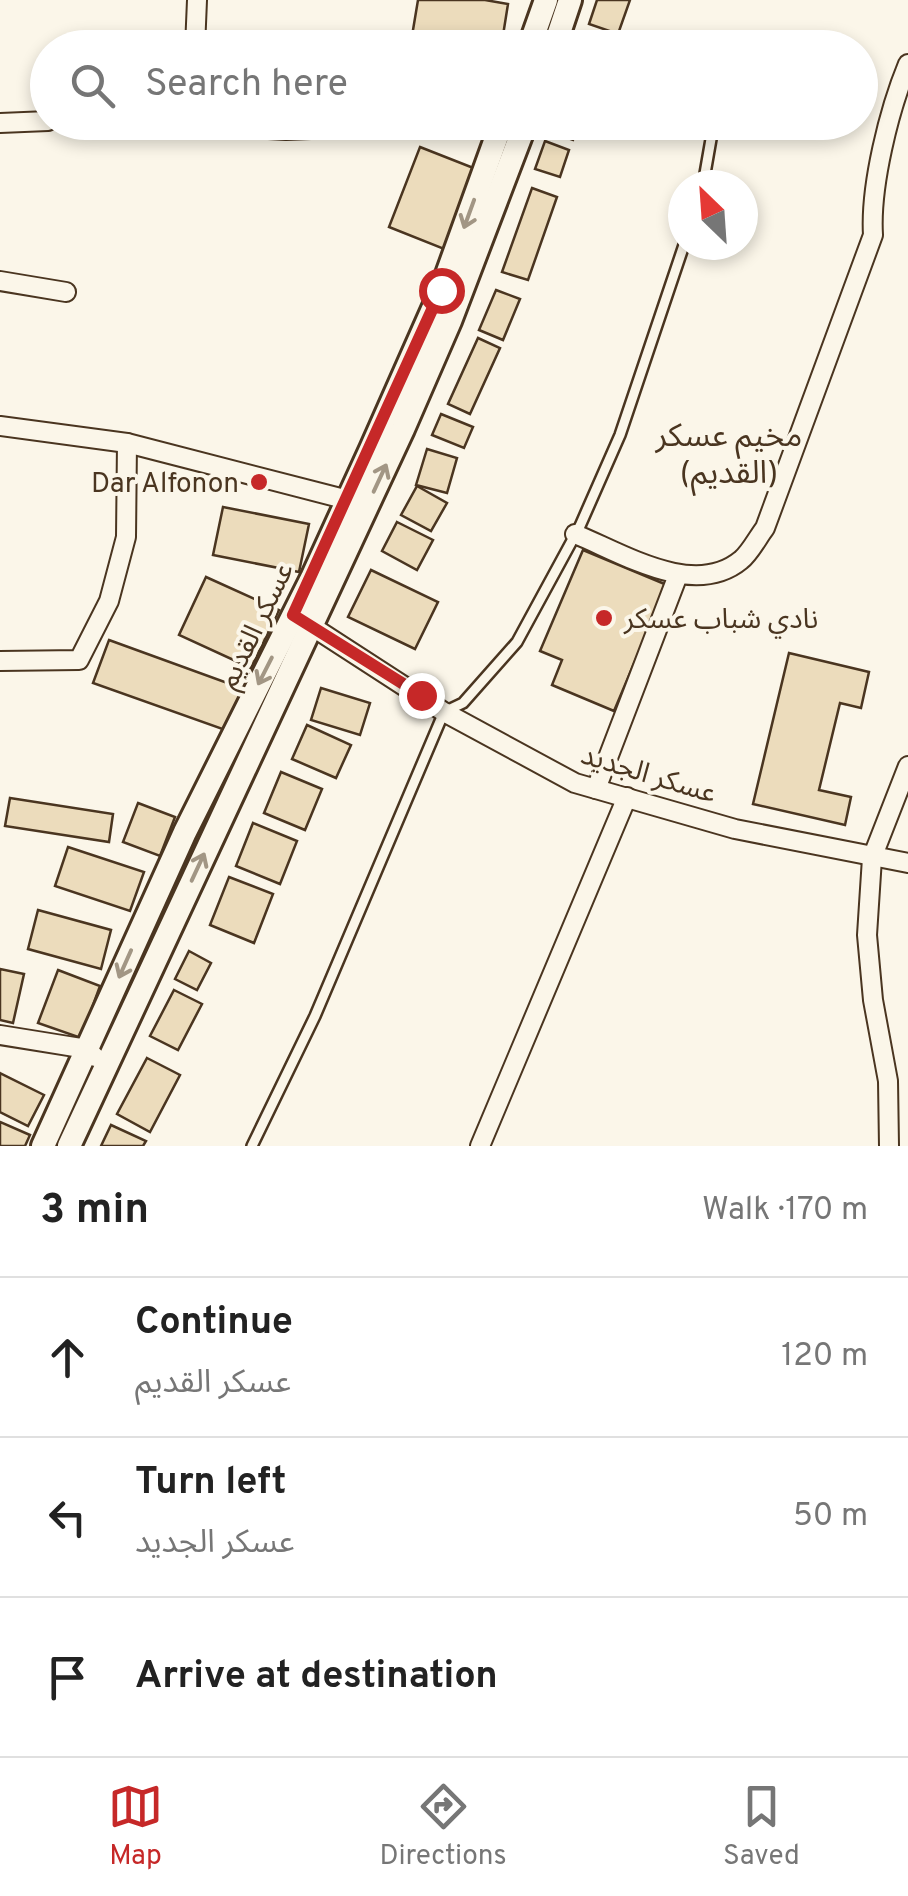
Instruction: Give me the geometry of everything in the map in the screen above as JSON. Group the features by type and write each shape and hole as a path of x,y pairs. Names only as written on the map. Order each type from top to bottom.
{"street":[{"path":"196,30 197,0"},
{"path":"536,30 546,0"},
{"path":"560,30 570,0"},
{"path":"576,534 678,575 710,574 741,560 765,528 873,235 878,172 908,64"},
{"path":"0,123 30,122"},
{"name":"عسكر القديم","path":"44,1146 184,832 302,620 348,500 441,290 496,140"},
{"name":"عسكر القديم","path":"69,1146 302,620 450,321 519,140"},
{"path":"0,281 66,292"},
{"path":"0,426 127,443 348,500"},
{"path":"0,661 78,660 109,601 126,537 127,443"},
{"path":"596,789 678,575"},
{"name":"عسكر الجديد","path":"302,620 444,712 576,783 735,829 908,863"},
{"path":"888,1146 888,1080 866,935 872,858 908,766"},
{"path":"480,1146 627,798"},
{"path":"0,1035 87,1049 104,1067"}],"lane":[{"path":"705,170 711,140"},
{"path":"252,1146 314,1016 444,712 463,703 517,642 576,534 620,436 679,260"}],"building":[{"path":"418,0 508,4 504,30 413,30"},
{"path":"597,0 630,0 619,30 589,24"},
{"path":"545,141 569,150 560,177 535,169"},
{"path":"420,147 476,169 444,249 389,227"},
{"path":"532,188 557,197 528,280 502,272"},
{"path":"496,290 520,299 503,340 479,330"},
{"path":"478,338 500,348 470,414 448,404"},
{"path":"441,414 473,427 464,448 432,435"},
{"path":"427,449 457,458 447,493 416,485"},
{"path":"417,486 447,503 431,531 401,515"},
{"path":"223,507 309,524 299,572 213,555"},
{"path":"397,522 433,540 417,570 382,551"},
{"name":"نادي شباب عسكر","path":"583,550 667,585 614,711 552,685 562,660 540,651"},
{"path":"371,570 438,602 415,649 348,617"},
{"path":"206,577 279,610 251,668 179,635"},
{"path":"109,640 244,689 228,731 93,683"},
{"path":"789,653 869,672 861,708 840,703 819,790 851,797 845,825 753,804"},
{"path":"321,688 370,703 360,735 311,720"},
{"path":"307,725 351,745 336,778 292,759"},
{"path":"281,772 322,789 305,830 264,813"},
{"path":"10,798 113,814 109,842 5,826"},
{"path":"138,803 175,817 160,856 123,842"},
{"path":"253,823 297,841 280,884 236,866"},
{"path":"68,847 144,872 130,911 55,886"},
{"path":"229,877 273,894 254,943 210,925"},
{"path":"38,910 111,930 101,969 28,949"},
{"path":"189,951 211,963 197,990 175,979"},
{"path":"0,969 24,974 13,1023 0,1020"},
{"path":"58,970 100,986 81,1038 38,1023"},
{"path":"174,990 202,1004 178,1050 150,1036"},
{"path":"147,1058 180,1075 150,1132 117,1114"},
{"path":"0,1073 44,1095 28,1126 0,1112"},
{"path":"0,1122 30,1135 25,1146 0,1146"},
{"path":"111,1125 146,1141 143,1146 101,1146"}],"place":[{"name":"Dar Alfonon","path":"259,482"},
{"name":"نادي شباب عسكر","path":"604,618"}],"district":[{"name":"مخيم عسكر (القديم)","path":"729,454"}],"route":[{"path":"421,695 293,615 441,290"}]}
